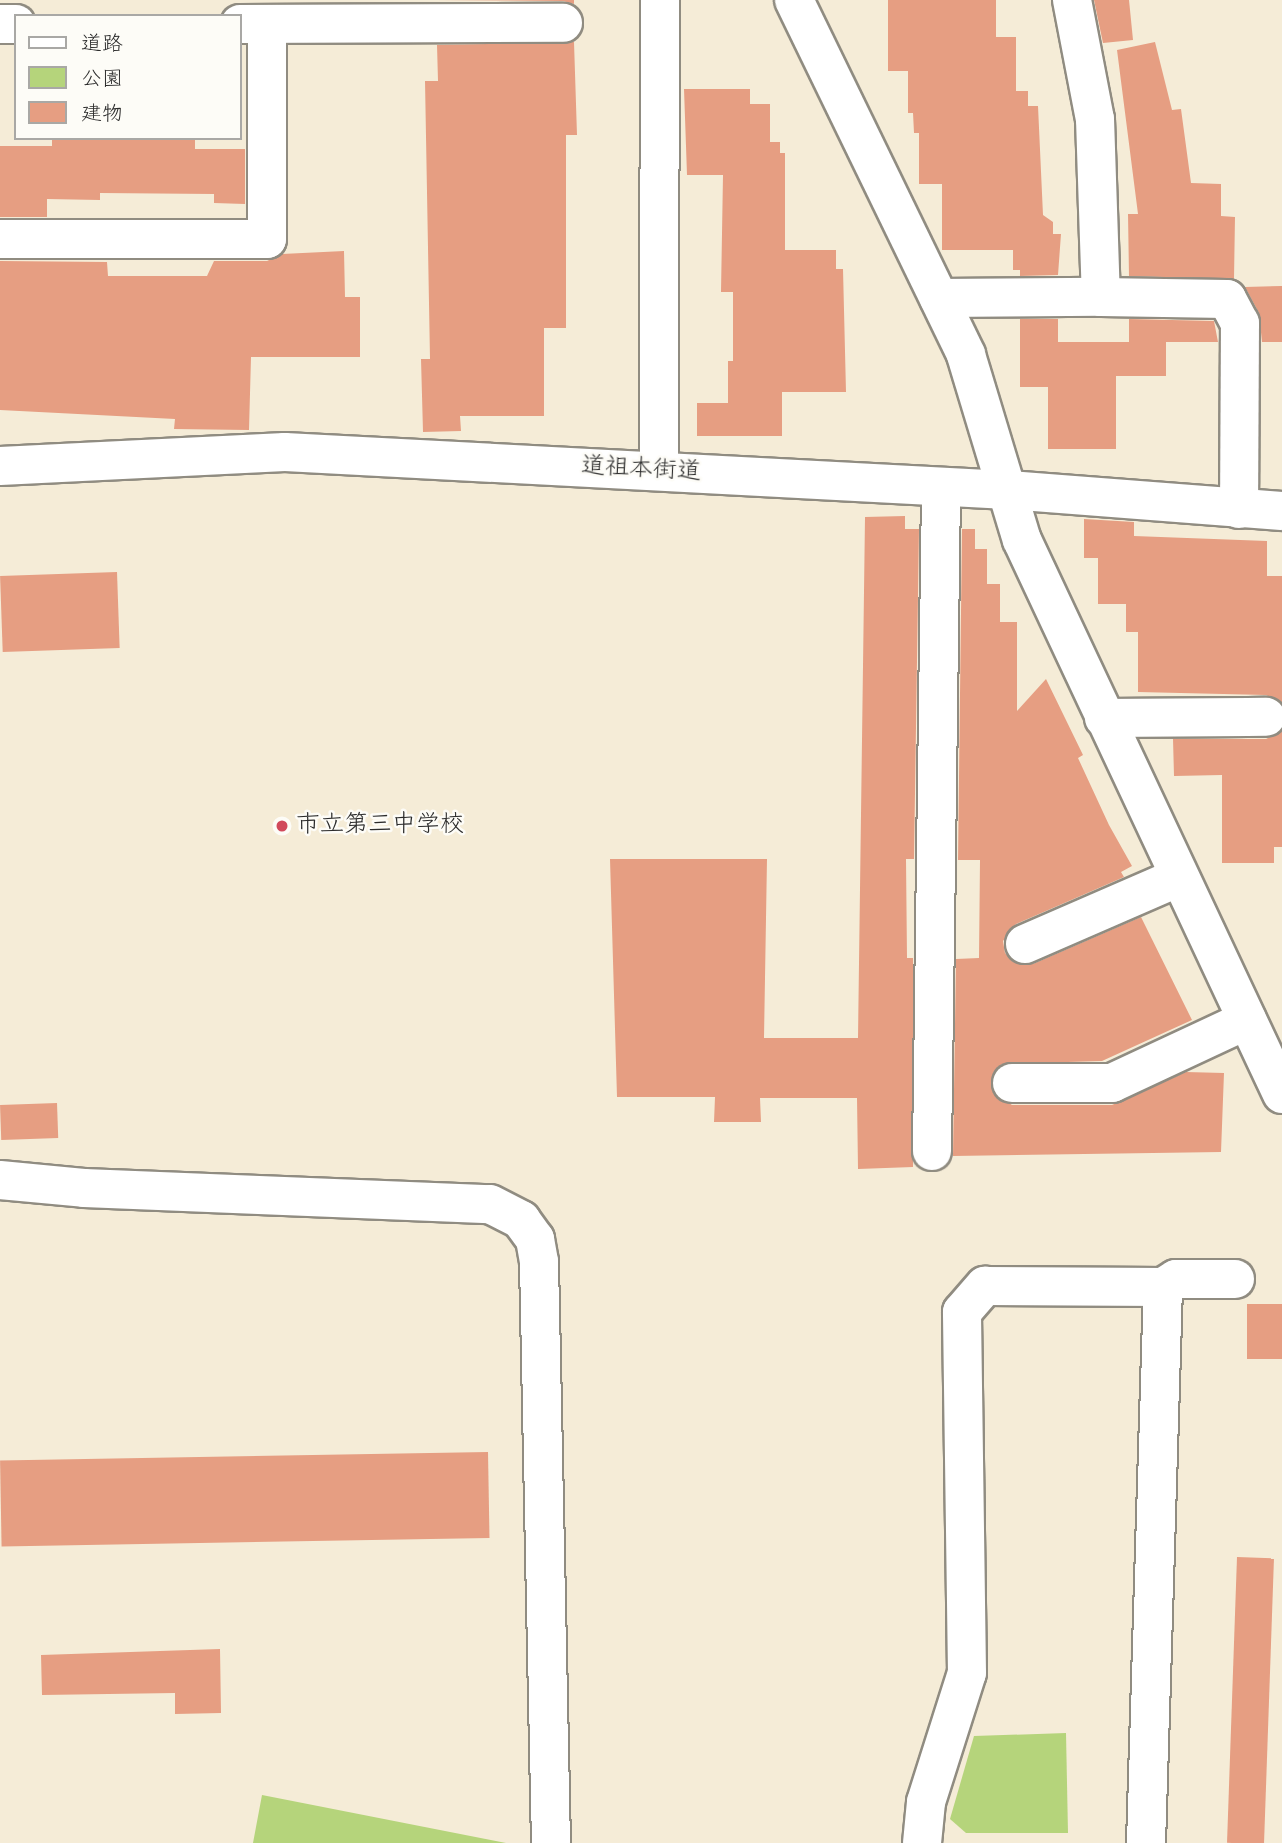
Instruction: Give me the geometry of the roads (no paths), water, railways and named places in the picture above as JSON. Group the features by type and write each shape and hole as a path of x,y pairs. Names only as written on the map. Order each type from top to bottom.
{"street":[{"path":"659,470 660,0"},
{"path":"794,0 966,355 1022,540 1282,1094"},
{"path":"1072,0 1095,119 1101,297"},
{"path":"0,239 267,239 253,24 490,12 563,23"},
{"path":"939,298 1227,299 1240,323 1239,509"},
{"name":"道祖本街道","path":"0,466 285,452 1008,490 1282,511"},
{"path":"932,1151 941,488"},
{"path":"1104,718 1266,717"},
{"path":"1025,944 1179,877"},
{"path":"1012,1083 1112,1083 1247,1020"},
{"path":"0,1180 84,1188 490,1204 522,1220 534,1240 538,1262 551,1843"},
{"path":"922,1843 926,1801 967,1673 962,1312 985,1286 1163,1287 1176,1279 1235,1279"},
{"path":"1146,1843 1163,1287"}],"place":[{"name":"市立第三中学校","path":"282,826"}]}
